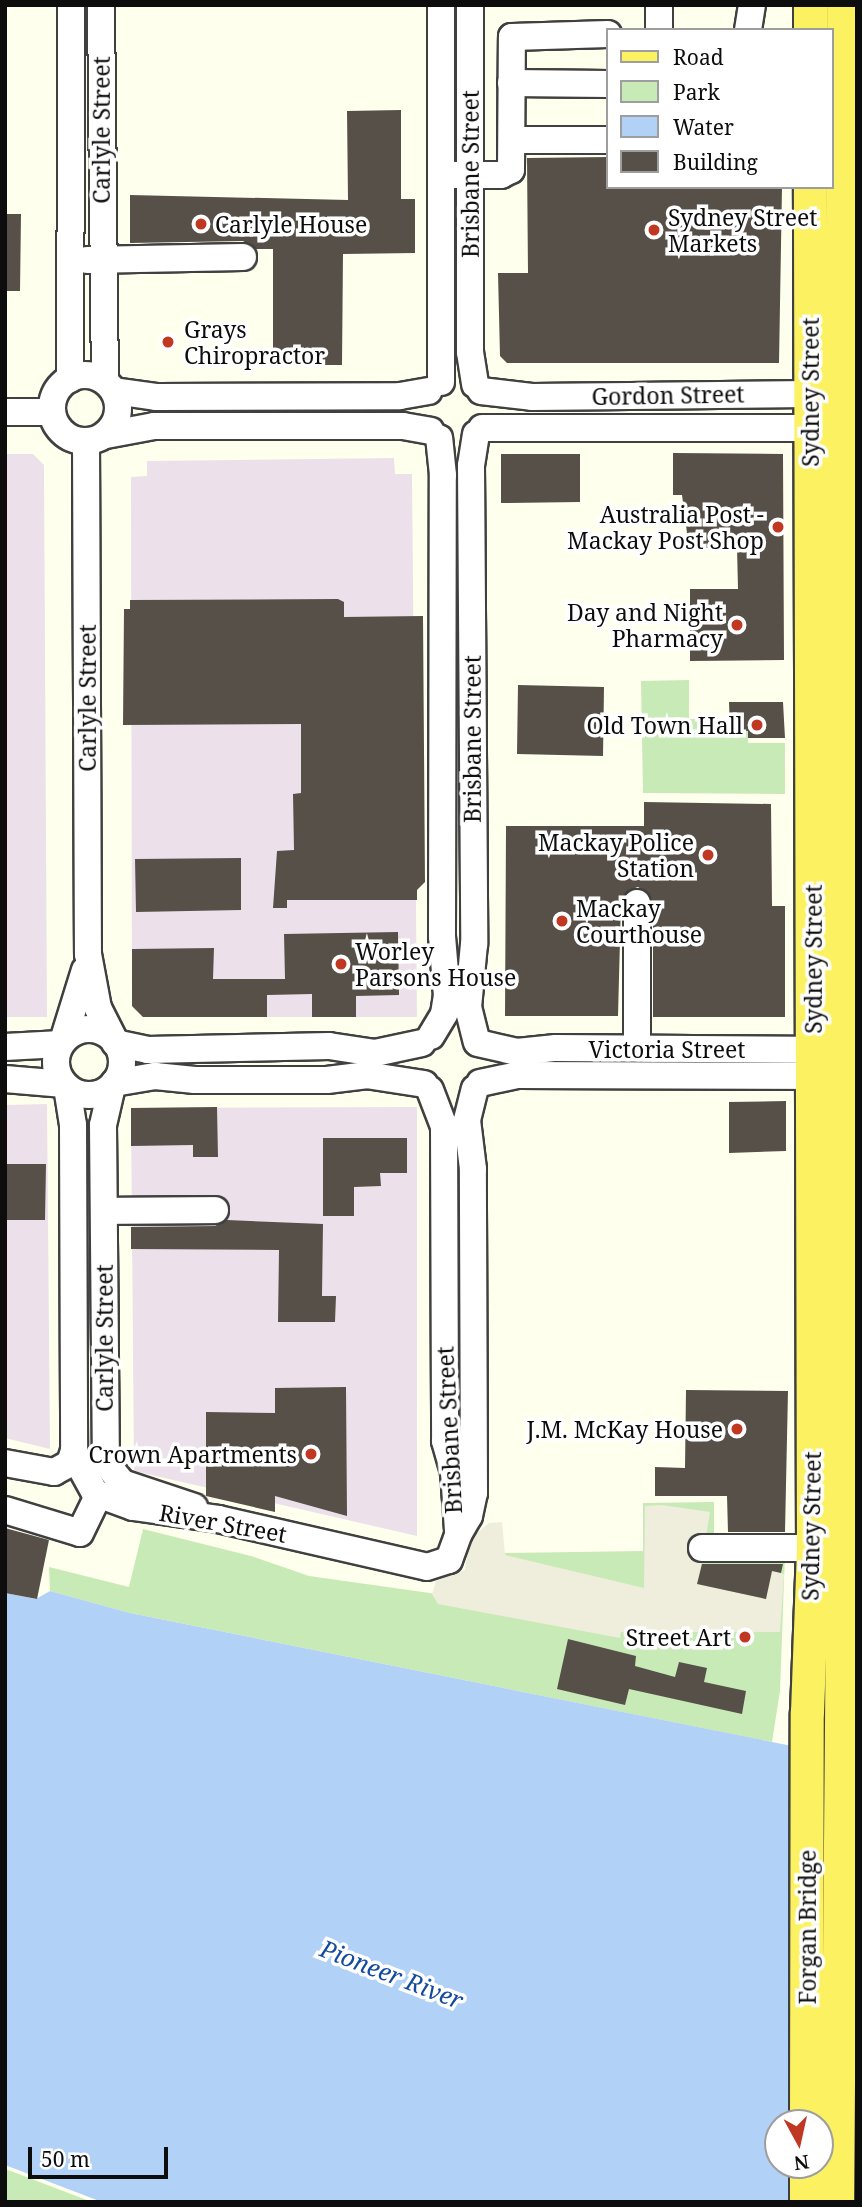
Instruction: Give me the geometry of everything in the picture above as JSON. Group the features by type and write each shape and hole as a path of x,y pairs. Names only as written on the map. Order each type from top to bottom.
{"main road":[{"path":"810,5 810,28"},
{"name":"Sydney Street","path":"817,1725 849,1664 842,1534 837,1063 836,428 849,394 843,5"},
{"name":"Sydney Street","path":"810,189 809,394 836,428"},
{"name":"Gordon Street","path":"809,394 849,394"},
{"name":"Sydney Street","path":"817,1725 813,1548 837,1063"},
{"path":"813,1548 842,1534"},
{"name":"Forgan Bridge","path":"806,2109 817,1725"},
{"name":"Forgan Bridge","path":"817,1725 837,2202"},
{"path":"806,2179 806,2202"}],"street":[{"name":"Carlyle Street","path":"70,379 71,5"},
{"name":"Carlyle Street","path":"101,5 102,260 110,386"},
{"name":"Brisbane Street","path":"435,386 441,175 441,5"},
{"name":"Brisbane Street","path":"470,5 470,352 478,388"},
{"path":"659,5 659,28"},
{"path":"748,28 751,5"},
{"path":"441,175 507,174 511,170 510,43 518,34 606,34"},
{"path":"511,83 606,84"},
{"path":"512,140 606,140"},
{"path":"70,260 243,257"},
{"path":"88,375 110,386 156,397 400,396 458,379 478,388 487,410 479,431 458,442 403,426 154,426 96,438 60,430 52,412 56,393 70,379 88,375"},
{"path":"96,438 117,419 110,386"},
{"path":"435,386 423,411 435,434"},
{"name":"Gordon Street","path":"478,388 505,397 809,394"},
{"path":"641,396 656,427"},
{"path":"5,412 52,412"},
{"name":"Gordon Street","path":"479,431 656,427 836,428"},
{"name":"Brisbane Street","path":"478,1042 468,1009 474,944 471,466 479,431"},
{"name":"Brisbane Street","path":"427,1039 444,1014 447,996 442,936 443,475 435,434"},
{"name":"Carlyle Street","path":"62,1043 78,1006 88,954 96,438"},
{"path":"637,903 637,1048"},
{"name":"Carlyle Street","path":"88,954 99,1008 115,1042"},
{"path":"5,1047 62,1043 89,1029 115,1042 148,1050 328,1046 375,1053 458,1033 478,1042 487,1063 477,1086 449,1096 427,1087 374,1075 327,1080 195,1080 155,1076 113,1084 93,1095 66,1086 5,1079"},
{"path":"427,1039 416,1063 427,1087"},
{"path":"113,1084 122,1063 115,1042"},
{"name":"Victoria Street","path":"478,1042 517,1052 637,1048 837,1063"},
{"path":"62,1043 56,1067 66,1086"},
{"name":"Victoria Street","path":"477,1086 517,1075 837,1063"},
{"name":"Carlyle Street","path":"113,1084 104,1122 106,1463 115,1478 218,1519"},
{"name":"Carlyle Street","path":"66,1086 73,1125 74,1445"},
{"name":"Brisbane Street","path":"461,1454 473,1169 467,1120 477,1086"},
{"name":"Brisbane Street","path":"427,1087 441,1110 445,1134 444,1360 461,1454 474,1499 458,1536"},
{"path":"104,1211 215,1210"},
{"path":"74,1445 90,1453 100,1449 105,1440"},
{"path":"5,1463 54,1472 70,1463 74,1445"},
{"path":"5,1510 80,1533 98,1496 83,1477 74,1445"},
{"name":"River Street","path":"98,1496 171,1515 218,1519 431,1567 447,1562 458,1536"},
{"path":"702,1548 813,1548"},
{"path":"817,1725 857,1696"}],"shaded area":[{"path":"5,454 33,454 44,465 47,1017 5,1017"},
{"path":"394,458 395,474 412,474 417,1017 143,1017 132,1006 131,477 147,476 147,461"},
{"path":"47,1104 50,1449 5,1438 5,1105"},
{"path":"417,1107 417,1536 134,1471 131,1108"},
{"path":"662,1505 710,1512 698,1584 766,1599 772,1571 784,1574 780,1632 621,1632 620,1638 438,1604 432,1594 436,1581 465,1570 470,1539 489,1523 502,1522 505,1555 644,1588 645,1506"}],"green space":[{"path":"689,680 689,719 730,719 730,732 748,731 748,743 785,743 785,794 643,793 641,681"},
{"path":"714,1502 714,1552 785,1553 780,1691 772,1742 130,1613 50,1591 49,1567 129,1587 143,1529 251,1556 309,1576 451,1596 505,1553 643,1551 643,1503"},
{"path":"5,2170 8,2170 92,2202 5,2202"}],"water":[{"name":"Pioneer River","path":"50,1591 130,1613 857,1759 857,2202 102,2202 5,2165 5,1593 36,1599"}],"building":[{"path":"401,110 401,199 415,199 415,253 343,254 342,365 273,365 273,249 256,249 243,241 130,243 130,195 348,200 347,111"},
{"name":"Sydney Street Markets","path":"606,157 606,189 782,189 779,363 507,363 500,356 498,273 528,273 527,158"},
{"path":"5,214 21,214 20,291 5,291"},
{"path":"673,453 783,454 784,660 690,661 690,589 738,589 737,548 689,548 682,495 673,495"},
{"path":"501,454 580,454 580,502 501,503"},
{"path":"338,599 344,602 344,617 423,616 425,882 417,890 417,900 287,900 287,908 273,908 277,851 294,850 293,794 301,793 301,724 123,725 124,609 130,609 130,600"},
{"path":"518,685 604,687 603,756 517,754"},
{"name":"Old Town Hall","path":"729,702 783,702 785,738 748,738 748,731 730,732"},
{"path":"644,802 771,804 772,906 785,906 785,1017 653,1017 653,903 650,895 638,887 629,890 621,902 618,1016 505,1016 506,826 644,826"},
{"path":"241,858 241,910 136,912 135,859"},
{"path":"398,932 399,995 356,996 356,1017 312,1017 312,994 267,995 267,1017 143,1017 132,1006 132,949 214,948 213,979 285,979 284,934"},
{"path":"786,1101 786,1151 729,1153 729,1102"},
{"path":"217,1107 218,1157 193,1157 193,1145 131,1146 131,1108"},
{"path":"323,1138 407,1138 407,1173 380,1173 381,1186 354,1187 354,1216 323,1216"},
{"path":"5,1164 46,1164 45,1220 5,1220"},
{"path":"227,1220 323,1224 322,1296 336,1296 335,1322 278,1322 279,1250 131,1249 131,1227 215,1226"},
{"path":"346,1387 347,1516 275,1496 275,1512 206,1496 206,1412 275,1413 275,1388"},
{"path":"686,1390 788,1391 785,1532 728,1532 727,1496 655,1496 655,1467 685,1468"},
{"path":"5,1528 49,1540 37,1599 5,1593"},
{"path":"702,1564 783,1564 781,1573 772,1571 766,1599 697,1584"},
{"path":"568,1639 636,1656 635,1666 675,1677 679,1662 707,1668 704,1682 746,1691 742,1714 629,1689 625,1705 557,1689"}],"place":[{"name":"Carlyle House","path":"201,224"},
{"name":"Sydney Street Markets","path":"654,230"},
{"name":"Grays Chiropractor","path":"168,342"},
{"name":"Australia Post - Mackay Post Shop","path":"778,527"},
{"name":"Day and Night Pharmacy","path":"737,625"},
{"name":"Old Town Hall","path":"757,725"},
{"name":"Mackay Police Station","path":"708,855"},
{"name":"Mackay Courthouse","path":"562,921"},
{"name":"Worley Parsons House","path":"341,964"},
{"name":"J.M. McKay House","path":"737,1429"},
{"name":"Crown Apartments","path":"311,1454"},
{"name":"Street Art","path":"745,1637"}]}
